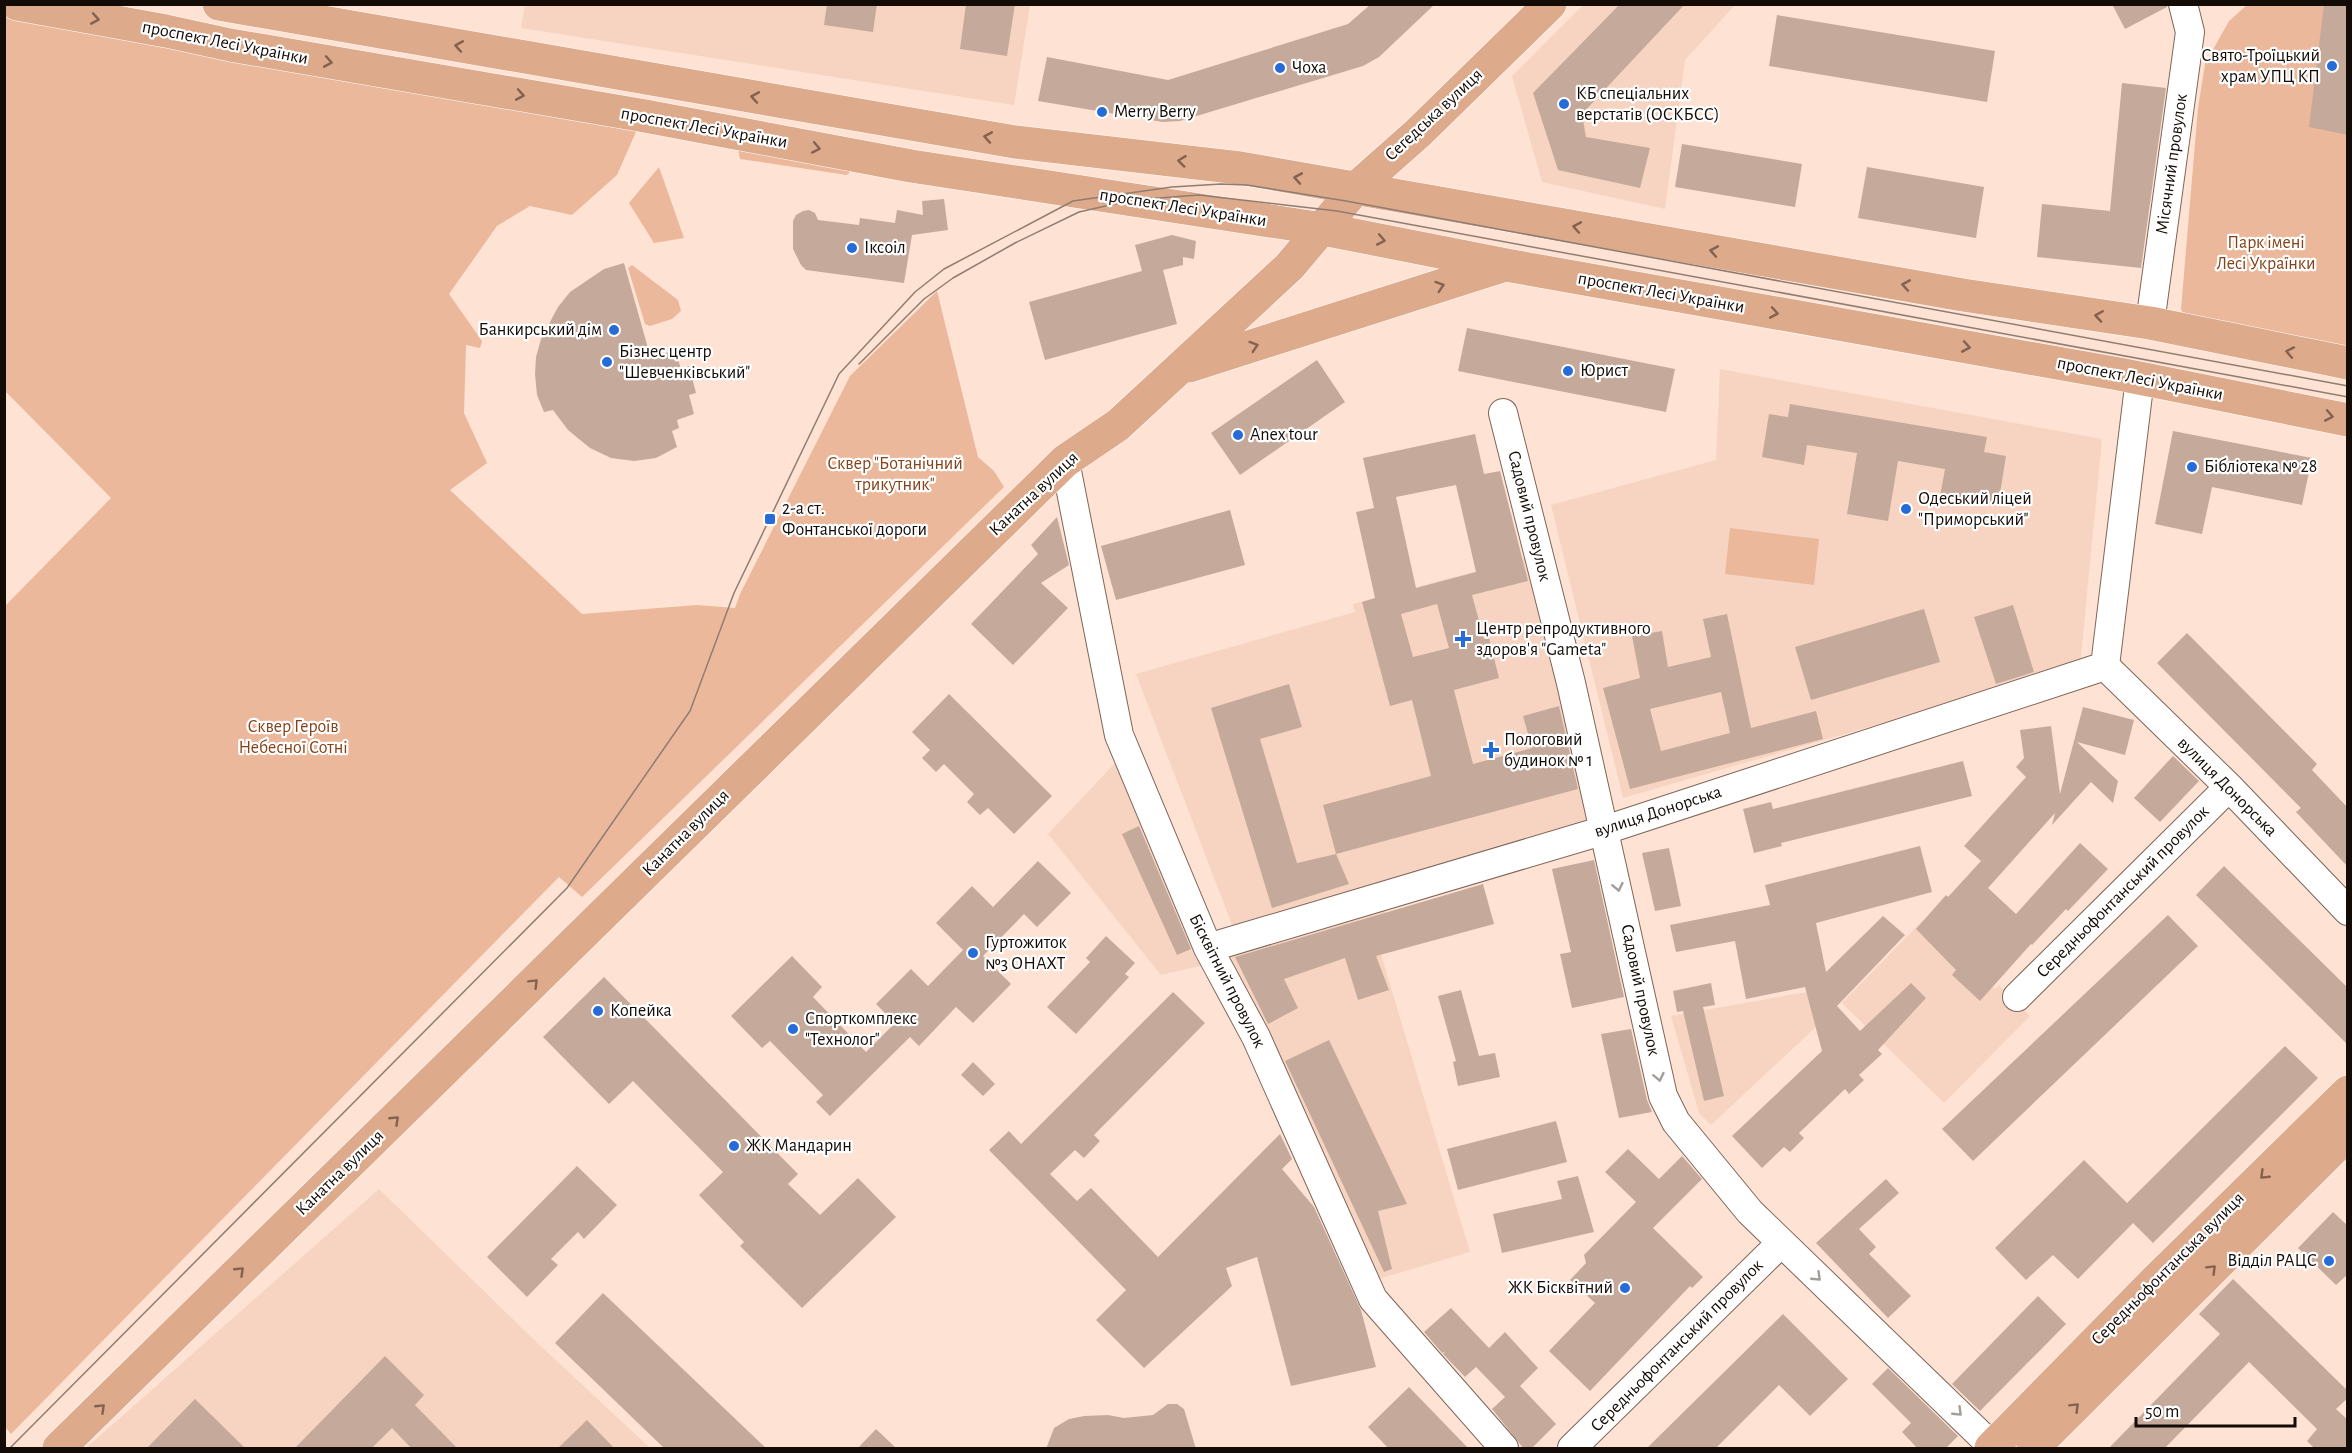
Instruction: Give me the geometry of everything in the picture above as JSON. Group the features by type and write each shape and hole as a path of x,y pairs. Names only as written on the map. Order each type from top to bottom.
{"main road":[{"name":"проспект Лесі Українки","path":"17,4 230,45 645,116 911,166 1323,229 1506,265 2140,378 2348,420"},
{"name":"Сегедська вулиця","path":"1323,229 1356,188 1418,133 1550,4"},
{"name":"проспект Лесі Українки","path":"234,6 1015,141 1240,168 1963,295 2150,323 2348,363"},
{"name":"Канатна вулиця","path":"59,1449 1065,461 1118,425 1289,267 1323,229"},
{"path":"1178,370 1506,265"},
{"name":"Середньофонтанська вулиця","path":"1992,1448 2157,1279 2348,1092"},
{"name":"Середньофонтанська вулиця","path":"2033,1449 2348,1134"}],"street":[{"name":"Місячний провулок","path":"2150,323 2190,32 2182,4"},
{"path":"2105,666 2140,378"},
{"name":"Садовий провулок","path":"1503,413 1571,683 1663,1096 1669,1109 1676,1122 1750,1212 1992,1448"},
{"name":"Бісквітний провулок","path":"1065,461 1119,735 1208,948 1256,1037 1373,1299 1504,1449"},
{"name":"вулиця Донорська","path":"1208,948 1605,830 2105,666 2229,787 2348,911"},
{"name":"Середньофонтанський провулок","path":"2017,997 2229,787"},
{"name":"Середньофонтанський провулок","path":"1572,1449 1781,1243"}],"shaded area":[{"path":"525,4 1030,5 1014,105 521,28"},
{"path":"1583,5 1735,5 1685,60 1665,209 1542,182 1512,76"},
{"path":"1720,369 2102,439 2080,666 1623,798 1551,505 1716,460"},
{"path":"1541,554 1604,814 1353,896 1234,930 1136,674 1355,612 1353,604"},
{"path":"1116,762 1208,964 1161,975 1048,834"},
{"path":"1382,900 1397,950 1381,954 1470,1252 1368,1282 1210,949"},
{"path":"1924,919 1995,989 1999,985 2030,1016 1944,1103 1842,1003"},
{"path":"1807,992 1816,1027 1711,1125 1699,1113 1671,1016"},
{"path":"379,1189 529,1335 650,1448 86,1448"}],"green space":[{"name":"Парк імені Лесі Українки","path":"2247,5 2347,5 2347,352 2184,316 2181,309 2198,108 2205,64 2229,21"},
{"name":"Сквер Героїв Небесної Сотні","path":"5,14 639,125 617,175 572,215 530,206 497,226 449,294 482,341 480,348 466,345 464,413 487,463 450,490 582,614 697,605 735,608 850,376 937,291 978,457 994,471 1004,487 582,897 559,877 11,1434 5,1427 5,606 111,498 5,391"},
{"path":"738,149 851,171 847,175 740,159"},
{"path":"659,167 684,238 654,243 629,203"},
{"path":"632,265 678,300 681,311 672,319 650,326 645,324 628,268"},
{"path":"1730,528 1819,539 1814,585 1725,574"}],"building":[{"path":"827,4 877,4 873,32 824,25"},
{"path":"966,4 1015,4 1007,56 960,49"},
{"path":"1371,4 1435,4 1379,57 1363,66 1180,121 1163,122 1038,101 1047,57 1168,80 1348,24"},
{"name":"КБ спеціальних верстатів (ОСКБСС)","path":"1620,4 1685,4 1582,114 1586,137 1650,148 1640,188 1558,170 1533,93"},
{"path":"2112,4 2167,4 2167,7 2125,29"},
{"name":"Свято-Троїцький храм УПЦ КП","path":"2324,4 2348,4 2348,135 2309,127"},
{"path":"1777,15 1995,51 1987,102 1769,66"},
{"path":"2122,83 2166,88 2141,268 2037,257 2042,204 2110,211"},
{"path":"1682,144 1802,164 1795,207 1675,187"},
{"path":"1867,167 1984,187 1976,238 1858,218"},
{"path":"944,199 948,230 912,235 904,283 806,270 793,249 793,221 796,215 803,211 809,210 815,213 818,220 859,225 860,218 895,223 897,210 923,215 922,201"},
{"path":"1172,235 1196,241 1194,259 1183,257 1183,265 1163,270 1177,324 1045,360 1029,302 1142,271 1135,245"},
{"name":"Бізнес центр \"Шевченківський\"","path":"624,263 648,348 653,346 656,356 675,350 681,369 689,366 696,393 689,395 694,414 677,420 679,428 672,431 677,447 656,458 634,461 611,458 590,448 568,430 553,410 544,412 537,395 535,374 536,357 541,339 558,307 570,292 604,269"},
{"path":"1467,328 1675,369 1666,412 1458,371"},
{"path":"1317,360 1345,402 1240,475 1211,433"},
{"path":"1790,404 1987,437 1984,452 2006,456 1998,506 1940,496 1945,469 1898,461 1888,521 1847,514 1857,453 1807,445 1804,465 1762,457 1769,414 1788,417"},
{"path":"2173,431 2312,458 2302,505 2212,487 2202,534 2155,524"},
{"path":"1475,434 1484,474 1500,471 1528,581 1472,595 1484,639 1489,638 1499,678 1454,690 1473,764 1532,748 1523,716 1559,706 1578,789 1336,854 1323,805 1431,776 1412,700 1390,706 1362,602 1375,598 1356,512 1374,508 1363,458","holes":["1456,485 1476,572 1416,588 1396,497","1437,604 1449,648 1413,657 1401,614"]},
{"path":"1230,510 1245,565 1116,600 1101,546"},
{"path":"1057,517 1069,565 1041,583 1068,608 1013,665 971,624 1038,554 1031,545"},
{"path":"2013,605 2034,672 1996,684 1974,617"},
{"path":"1924,609 1940,662 1811,700 1795,647"},
{"path":"1727,614 1751,728 1816,711 1823,739 1630,789 1603,688 1640,678 1632,636 1662,631 1668,667 1711,657 1703,619","holes":["1721,692 1730,733 1661,751 1650,709"]},
{"path":"2187,633 2317,764 2312,770 2348,808 2348,867 2296,812 2301,808 2157,663"},
{"path":"1289,684 1302,727 1260,739 1297,863 1336,854 1349,884 1272,908 1211,708"},
{"path":"949,694 1052,796 1014,834 988,808 980,815 967,802 974,794 944,764 936,772 922,758 930,750 912,732"},
{"path":"2083,707 2134,720 2125,755 2077,742 2118,781 2113,803 2091,782 2052,825 2055,813 1988,888 2016,914 2080,843 2108,869 2068,911 2066,909 2031,944 1980,1001 1952,975 1956,970 1916,929 1946,895 1948,897 1981,861 1964,846 2026,777 2016,767 2024,758 2020,730 2051,726 2060,794"},
{"path":"2173,756 2199,781 2160,822 2134,798"},
{"path":"1963,761 1972,796 1781,843 1782,846 1754,853 1743,809 1771,802 1773,809"},
{"path":"1139,826 1191,949 1177,955 1122,834"},
{"path":"1920,846 1932,892 1816,923 1826,972 1883,916 1905,935 1837,1006 1860,1031 1911,983 1926,998 1878,1050 1882,1054 1859,1075 1864,1080 1849,1094 1845,1089 1799,1133 1804,1138 1790,1152 1784,1147 1762,1168 1732,1136 1822,1051 1805,987 1746,999 1735,941 1676,952 1670,925 1770,905 1765,885"},
{"path":"1669,848 1681,906 1655,911 1642,853"},
{"path":"1594,860 1624,997 1572,1008 1560,954 1571,952 1552,869"},
{"path":"1038,861 1071,893 1037,927 1024,914 983,956 1011,984 973,1023 956,1007 919,1046 910,1037 830,1116 816,1102 823,1095 770,1041 762,1048 731,1016 792,956 822,987 813,997 866,1052 895,1023 876,1004 911,969 928,986 963,950 936,923 972,886 993,907"},
{"path":"2224,866 2348,988 2348,1045 2196,895"},
{"path":"1483,884 1494,924 1376,956 1389,990 1358,1000 1345,958 1284,979 1298,1008 1268,1024 1235,957"},
{"path":"2168,915 2198,946 1973,1161 1942,1129"},
{"path":"1106,936 1135,963 1125,974 1129,977 1076,1034 1047,1007 1090,962 1086,958"},
{"path":"604,977 798,1174 788,1184 820,1215 858,1178 896,1217 802,1308 740,1246 744,1242 699,1195 723,1172 633,1081 609,1104 543,1037"},
{"path":"1711,983 1715,1005 1703,1007 1724,1096 1704,1101 1683,1011 1677,1012 1673,991"},
{"path":"1461,990 1479,1056 1495,1053 1500,1077 1458,1086 1453,1062 1456,1061 1438,996"},
{"path":"1173,992 1205,1023 1094,1135 1100,1141 1084,1158 1075,1150 1050,1174 1077,1201 1091,1188 1158,1257 1280,1134 1292,1159 1282,1169 1314,1207 1361,1310 1376,1367 1291,1386 1257,1257 1226,1268 1232,1286 1144,1368 1096,1320 1126,1290 989,1150 1009,1131 1021,1144"},
{"path":"1631,1029 1647,1100 1652,1112 1619,1118 1601,1034"},
{"path":"1329,1040 1407,1204 1378,1211 1392,1269 1384,1272 1285,1061"},
{"path":"2285,1046 2318,1078 2153,1243 2133,1223 2078,1279 2053,1255 2026,1280 1995,1248 2084,1160 2127,1203"},
{"path":"973,1062 995,1084 983,1096 961,1075"},
{"path":"1556,1121 1567,1162 1458,1190 1447,1149"},
{"path":"1628,1149 1659,1179 1682,1156 1702,1179 1653,1228 1703,1277 1692,1288 1690,1286 1590,1391 1549,1351 1595,1303 1570,1280 1586,1263 1584,1255 1636,1202 1605,1172"},
{"path":"577,1166 617,1205 584,1239 578,1232 551,1259 558,1265 527,1297 487,1257"},
{"path":"1578,1176 1594,1232 1502,1253 1493,1214 1562,1199 1557,1181"},
{"path":"1886,1179 1899,1193 1859,1229 1876,1247 1869,1254 1911,1296 1888,1318 1816,1243"},
{"name":"Відділ РАЦС","path":"2333,1212 2348,1226 2348,1274 2336,1285 2298,1248"},
{"path":"2233,1279 2348,1391 2348,1398 2336,1409 2348,1420 2348,1449 2315,1449 2307,1441 2317,1429 2249,1362 2164,1449 2108,1449 2220,1334 2199,1314"},
{"path":"603,1293 767,1449 665,1449 555,1343"},
{"path":"2038,1296 2066,1324 1980,1411 1952,1384"},
{"path":"1451,1308 1489,1348 1505,1332 1538,1368 1520,1386 1556,1424 1531,1449 1524,1449 1492,1409 1505,1397 1476,1367 1465,1377 1443,1354 1445,1352 1442,1353 1424,1332"},
{"path":"1783,1314 1848,1379 1810,1416 1779,1385 1715,1449 1646,1449"},
{"path":"385,1356 424,1395 415,1405 458,1449 412,1449 392,1428 371,1449 294,1449"},
{"path":"1888,1368 1958,1436 1945,1449 1918,1449 1902,1432 1911,1423 1872,1384"},
{"path":"1409,1387 1469,1449 1389,1449 1368,1427"},
{"path":"195,1399 246,1449 146,1449"},
{"path":"1168,1404 1177,1404 1184,1409 1196,1449 1046,1449 1054,1428 1069,1419 1084,1416 1108,1415 1124,1418 1153,1415"},
{"path":"587,1420 615,1449 557,1449"},
{"path":"876,1429 897,1449 857,1449"}],"tram line":[{"path":"10,1448 567,888 690,711 734,593 839,374 915,292 944,269 1073,201 1172,187 1247,185 1346,201 2348,386"},
{"path":"859,364 924,299 953,278 1015,243 1079,212 1132,200 1199,195 1337,211 2348,397"}],"place":[{"name":"Свято-Троїцький храм УПЦ КП","path":"2332,66"},
{"name":"Чоха","path":"1280,68"},
{"name":"КБ спеціальних верстатів (ОСКБСС)","path":"1564,104"},
{"name":"Merry Berry","path":"1102,112"},
{"name":"Іксоіл","path":"852,248"},
{"name":"Банкирський дім","path":"614,330"},
{"name":"Бізнес центр \"Шевченківський\"","path":"607,362"},
{"name":"Юрист","path":"1568,371"},
{"name":"Anex tour","path":"1238,435"},
{"name":"Бібліотека № 28","path":"2192,467"},
{"name":"Одеський ліцей \"Приморський\"","path":"1906,509"},
{"name":"2-а ст. Фонтанської дороги","path":"770,519"},
{"name":"Центр репродуктивного здоров'я \"Gameta\"","path":"1463,639"},
{"name":"Пологовий будинок № 1","path":"1491,750"},
{"name":"Гуртожиток №3 ОНАХТ","path":"973,953"},
{"name":"Копейка","path":"598,1011"},
{"name":"Спорткомплекс \"Технолог\"","path":"793,1029"},
{"name":"ЖК Мандарин","path":"734,1146"},
{"name":"Відділ РАЦС","path":"2329,1261"},
{"name":"ЖК Бісквітний","path":"1625,1288"}],"park label":[{"name":"Сквер \"Ботанічний трикутник\"","path":"895,474"}]}
